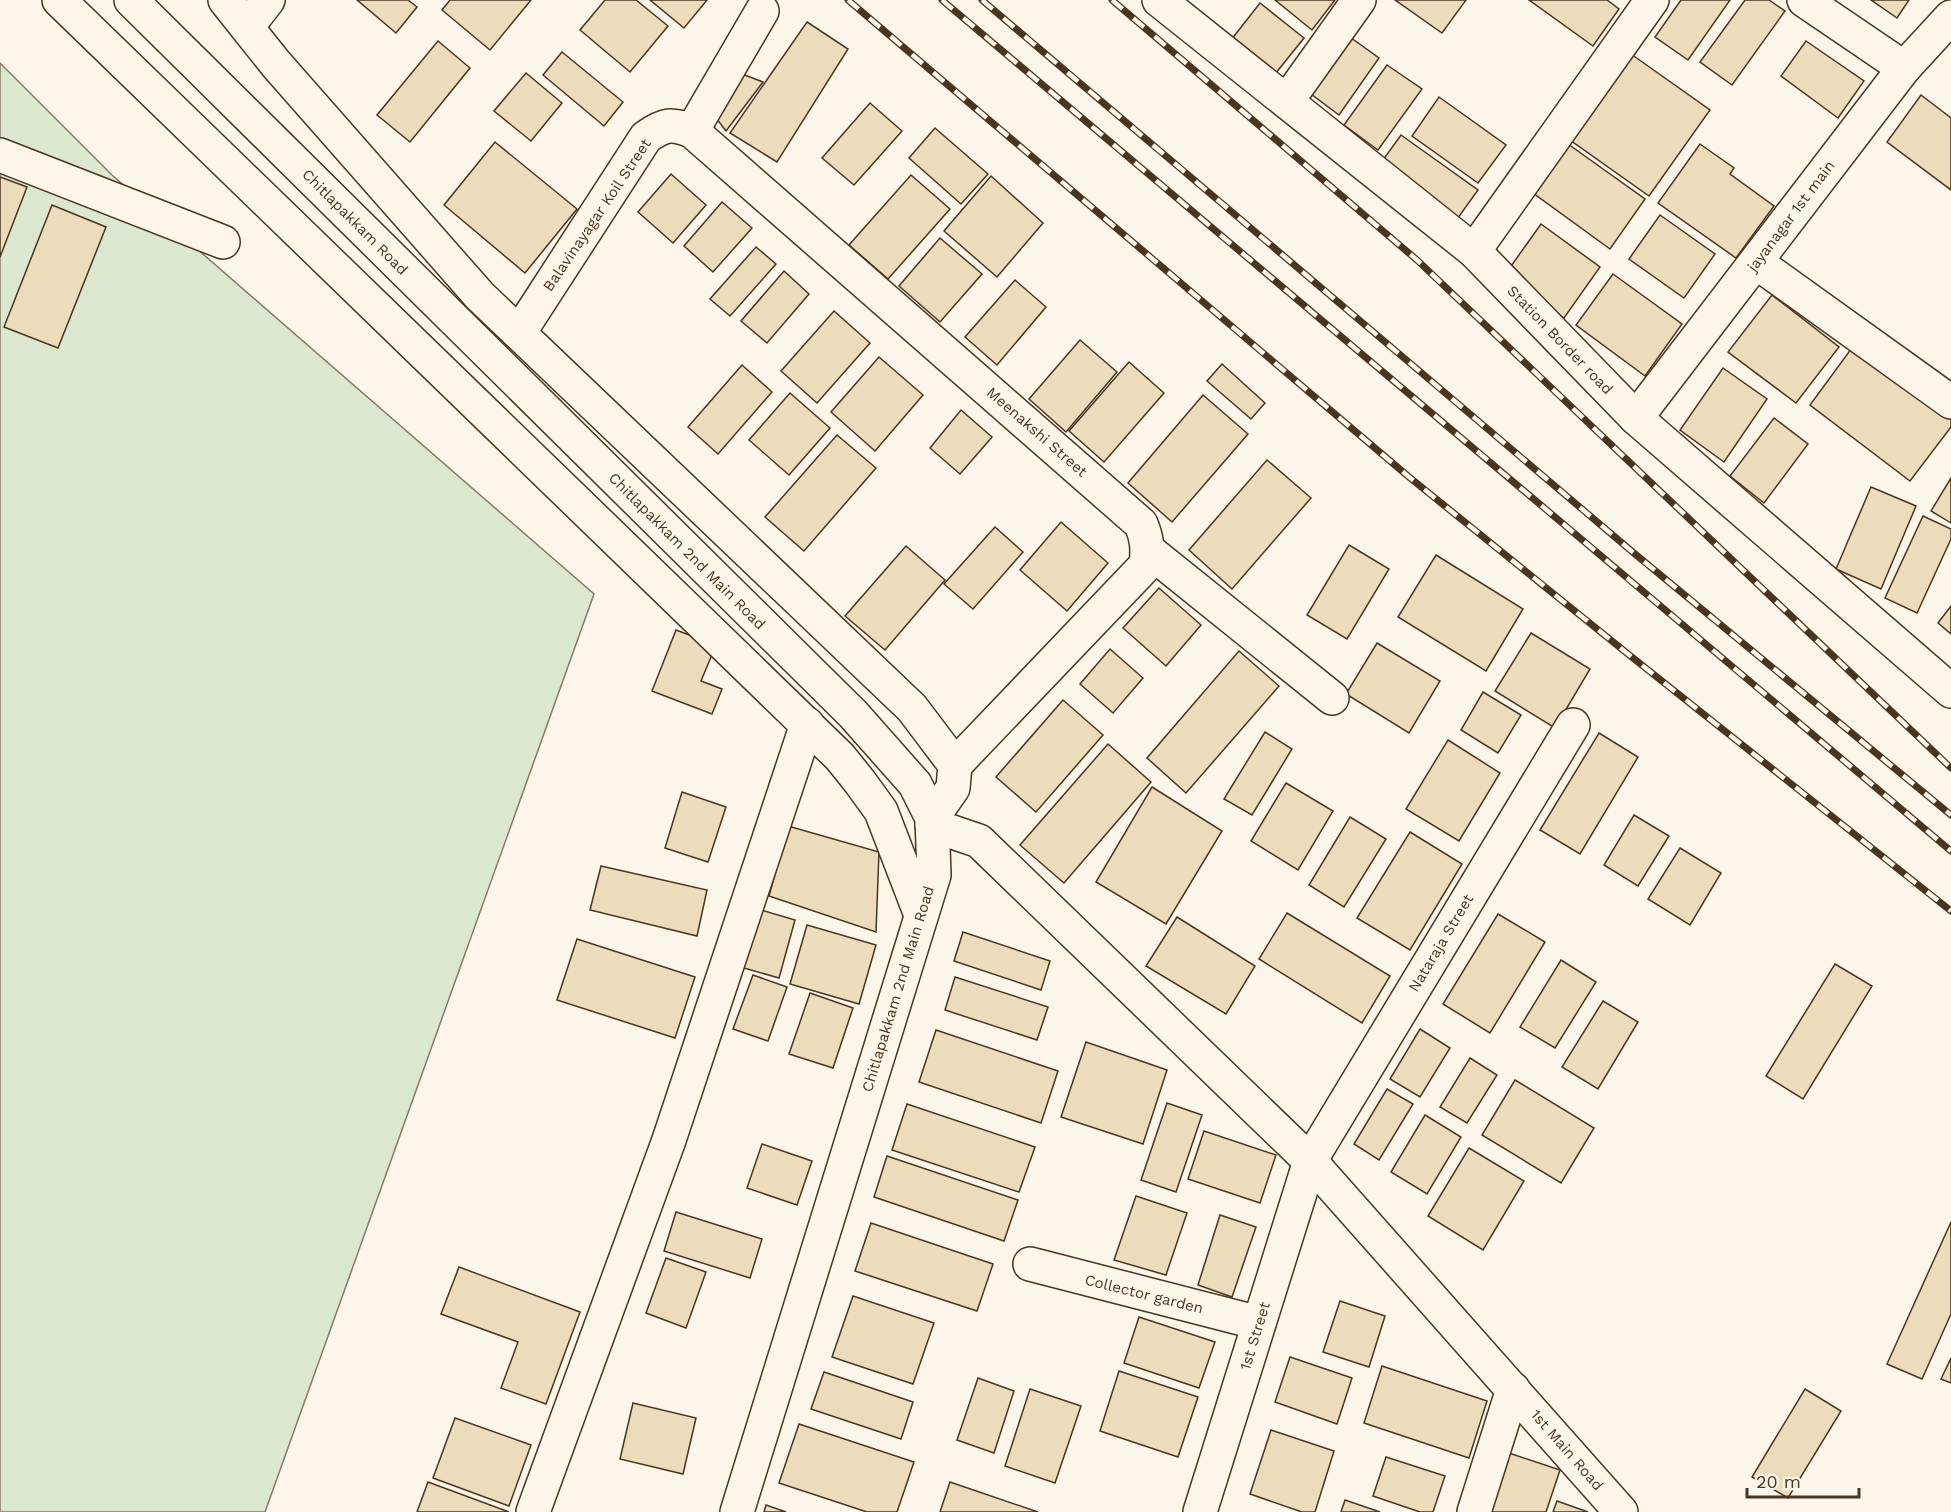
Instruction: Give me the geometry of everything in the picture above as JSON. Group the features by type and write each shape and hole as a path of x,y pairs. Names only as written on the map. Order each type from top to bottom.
{"street":[{"path":"58,0 840,757 881,812 921,915"},
{"name":"Chitlapakkam Road","path":"131,0 579,445"},
{"path":"225,0 276,64 480,296 912,708 955,765"},
{"path":"247,27 268,0"},
{"name":"Station Border road","path":"1159,0 1474,251 1636,418 1951,691"},
{"path":"1287,101 1359,0"},
{"path":"1474,251 1652,0"},
{"path":"1804,0 1904,68"},
{"path":"692,131 762,11"},
{"name":"jayanagar 1st main","path":"1636,418 1904,68 1951,17"},
{"name":"Balavinayagar Koil Street","path":"519,333 646,136 661,126 675,125 692,131"},
{"name":"Meenakshi Street","path":"692,131 1141,524 1147,537 1148,550"},
{"path":"0,154 223,242"},
{"path":"1756,262 1951,402"},
{"name":"Chitlapakkam 2nd Main Road","path":"579,445 853,714 915,784 932,822 934,875 737,1512"},
{"path":"1148,550 1332,698"},
{"path":"932,822 953,788 955,765 1146,565 1148,550"},
{"path":"533,1512 669,1140 807,724"},
{"name":"Nataraja Street","path":"1310,1161 1573,726"},
{"name":"1st Main Road","path":"932,822 979,841 1310,1161 1621,1512"},
{"name":"1st Street","path":"1200,1512 1310,1161"},
{"name":"Collector garden","path":"1030,1264 1259,1323"},
{"path":"1474,1512 1514,1389"}],"green space":[{"path":"0,63 112,175 594,594 265,1512 0,1512"}],"building":[{"path":"357,0 408,0 417,7 396,33"},
{"path":"450,0 531,0 490,50 442,10"},
{"path":"605,0 636,0 668,26 630,72 580,30"},
{"path":"650,0 707,0 684,28"},
{"path":"1275,0 1335,0 1312,30"},
{"path":"1395,0 1466,0 1442,33"},
{"path":"1529,0 1607,0 1619,9 1593,46"},
{"path":"1681,0 1730,0 1688,60 1655,37"},
{"path":"1745,0 1769,0 1785,11 1732,85 1700,62"},
{"path":"1871,0 1909,0 1897,18"},
{"path":"1260,3 1304,38 1267,84 1224,49"},
{"path":"807,22 848,49 777,162 730,133"},
{"path":"1347,35 1379,58 1339,115 1307,91"},
{"path":"438,41 470,68 410,142 377,115"},
{"path":"1806,41 1864,81 1838,118 1781,76"},
{"path":"562,52 623,102 604,126 543,75"},
{"path":"1631,54 1710,110 1649,196 1570,140"},
{"path":"1387,65 1422,89 1378,150 1344,125"},
{"path":"737,72 763,82 726,131 713,114"},
{"path":"526,73 562,103 531,141 494,111"},
{"path":"1921,95 1951,118 1951,190 1887,142"},
{"path":"1439,97 1506,145 1478,183 1412,136"},
{"path":"870,103 902,131 854,185 822,158"},
{"path":"935,128 988,174 961,204 909,158"},
{"path":"1401,135 1478,190 1455,222 1378,167"},
{"path":"495,142 577,209 525,273 444,205"},
{"path":"1568,144 1645,199 1610,249 1533,193"},
{"path":"1700,144 1734,168 1730,174 1774,206 1736,258 1658,203"},
{"path":"671,174 706,205 673,243 638,212"},
{"path":"911,175 950,209 888,279 849,245"},
{"path":"991,176 1043,223 997,277 944,231"},
{"path":"0,177 27,187 0,257"},
{"path":"722,202 752,228 713,272 684,246"},
{"path":"52,205 106,227 58,348 4,327"},
{"path":"1660,215 1715,254 1684,298 1629,259"},
{"path":"1541,224 1600,267 1564,318 1504,276"},
{"path":"940,238 982,274 940,322 899,286"},
{"path":"756,247 776,264 730,316 710,299"},
{"path":"784,271 809,294 767,343 741,321"},
{"path":"1613,274 1682,324 1645,376 1576,325"},
{"path":"1015,280 1046,307 997,365 965,337"},
{"path":"1772,295 1839,347 1796,403 1728,352"},
{"path":"834,311 870,343 817,403 781,371"},
{"path":"1080,340 1117,372 1066,432 1029,399"},
{"path":"1854,345 1951,419 1951,427 1910,481 1810,405"},
{"path":"879,357 923,395 875,451 831,412"},
{"path":"1129,362 1164,393 1104,462 1069,431"},
{"path":"1222,364 1265,403 1251,419 1207,381"},
{"path":"742,365 772,392 718,454 688,427"},
{"path":"1723,368 1767,399 1724,462 1680,430"},
{"path":"790,393 830,428 789,475 749,440"},
{"path":"1203,395 1248,434 1172,522 1128,483"},
{"path":"961,410 992,437 960,474 930,448"},
{"path":"1774,418 1808,444 1764,503 1730,476"},
{"path":"837,435 876,468 804,551 765,517"},
{"path":"1267,460 1311,498 1232,589 1189,550"},
{"path":"1951,478 1951,523 1931,511"},
{"path":"1871,487 1916,506 1881,589 1836,569"},
{"path":"1923,516 1951,529 1951,539 1917,613 1885,598"},
{"path":"1061,522 1108,563 1067,611 1020,570"},
{"path":"995,527 1023,552 973,609 944,584"},
{"path":"1349,545 1389,569 1347,639 1307,615"},
{"path":"906,546 945,580 885,650 845,616"},
{"path":"1436,555 1523,609 1486,671 1398,617"},
{"path":"1159,588 1201,625 1166,666 1123,628"},
{"path":"1951,606 1951,634 1938,623"},
{"path":"676,630 716,645 701,681 722,689 712,714 652,691"},
{"path":"1531,633 1590,669 1555,728 1495,691"},
{"path":"1377,643 1440,681 1409,733 1346,694"},
{"path":"1110,649 1143,678 1113,713 1080,684"},
{"path":"1239,651 1279,686 1186,793 1147,758"},
{"path":"1483,692 1521,715 1498,753 1461,730"},
{"path":"1063,700 1103,735 1036,812 996,777"},
{"path":"1265,732 1292,749 1252,815 1224,799"},
{"path":"1599,733 1638,757 1580,854 1540,830"},
{"path":"1448,740 1500,773 1459,841 1406,809"},
{"path":"1108,744 1151,782 1064,883 1020,845"},
{"path":"1286,783 1333,811 1298,870 1251,841"},
{"path":"1152,787 1222,831 1166,924 1096,882"},
{"path":"682,792 726,807 708,862 665,848"},
{"path":"1634,815 1669,836 1638,886 1604,865"},
{"path":"1350,817 1386,839 1344,907 1309,885"},
{"path":"788,826 879,852 876,932 769,896"},
{"path":"1410,832 1462,864 1410,950 1357,918"},
{"path":"1680,848 1721,873 1690,925 1648,899"},
{"path":"601,866 707,890 697,936 590,910"},
{"path":"754,908 795,920 779,978 737,966"},
{"path":"1287,913 1390,976 1362,1023 1259,959"},
{"path":"1498,914 1545,942 1490,1033 1443,1004"},
{"path":"1177,917 1255,966 1226,1014 1146,966"},
{"path":"807,925 876,945 859,1004 790,984"},
{"path":"963,932 1050,961 1041,990 954,961"},
{"path":"577,939 695,977 675,1038 557,1000"},
{"path":"1561,960 1596,982 1555,1048 1520,1027"},
{"path":"1835,964 1872,986 1803,1099 1766,1076"},
{"path":"753,975 787,987 768,1041 733,1029"},
{"path":"955,977 1048,1007 1037,1040 945,1010"},
{"path":"810,993 853,1008 833,1068 789,1054"},
{"path":"1603,1001 1638,1022 1598,1089 1562,1067"},
{"path":"1420,1029 1450,1048 1420,1097 1390,1079"},
{"path":"936,1030 1058,1071 1041,1123 919,1082"},
{"path":"1086,1042 1167,1070 1143,1144 1061,1117"},
{"path":"1470,1058 1497,1075 1467,1123 1440,1107"},
{"path":"1515,1080 1594,1128 1561,1183 1482,1135"},
{"path":"1387,1089 1413,1104 1379,1160 1354,1144"},
{"path":"1167,1103 1202,1115 1176,1192 1141,1180"},
{"path":"907,1104 1035,1147 1019,1192 892,1150"},
{"path":"1425,1115 1461,1137 1427,1194 1391,1172"},
{"path":"1204,1131 1276,1155 1260,1203 1188,1179"},
{"path":"762,1144 812,1161 797,1205 747,1188"},
{"path":"1469,1148 1524,1181 1483,1250 1428,1216"},
{"path":"887,1156 1018,1200 1004,1241 874,1197"},
{"path":"1136,1196 1187,1213 1166,1275 1114,1260"},
{"path":"676,1212 762,1239 750,1278 664,1251"},
{"path":"1220,1215 1256,1227 1232,1297 1198,1285"},
{"path":"1951,1222 1951,1314 1922,1379 1887,1364"},
{"path":"871,1223 993,1264 977,1311 855,1271"},
{"path":"666,1258 706,1272 686,1328 646,1313"},
{"path":"459,1267 580,1312 546,1404 501,1388 518,1342 441,1314"},
{"path":"853,1296 934,1323 913,1384 832,1357"},
{"path":"1340,1301 1385,1316 1369,1367 1323,1352"},
{"path":"1139,1317 1215,1342 1199,1388 1124,1363"},
{"path":"1290,1357 1352,1378 1337,1424 1275,1402"},
{"path":"1951,1358 1951,1383 1941,1379"},
{"path":"1382,1366 1487,1401 1469,1458 1364,1423"},
{"path":"1119,1371 1198,1397 1178,1457 1100,1431"},
{"path":"824,1372 913,1402 901,1439 811,1409"},
{"path":"978,1378 1014,1391 994,1453 957,1440"},
{"path":"1030,1389 1081,1406 1055,1483 1005,1466"},
{"path":"1805,1389 1841,1411 1788,1498 1752,1477"},
{"path":"633,1403 696,1418 683,1474 620,1459"},
{"path":"455,1418 531,1445 509,1506 433,1478"},
{"path":"799,1424 914,1462 897,1512 867,1512 779,1483"},
{"path":"1271,1430 1334,1451 1315,1512 1302,1512 1250,1494"},
{"path":"1506,1452 1560,1470 1546,1512 1485,1512"},
{"path":"1386,1457 1445,1476 1433,1512 1420,1512 1373,1496"},
{"path":"428,1482 509,1512 417,1512"},
{"path":"950,1482 1038,1512 940,1512"},
{"path":"1345,1500 1380,1512 1341,1512"},
{"path":"1557,1501 1588,1512 1553,1512"},
{"path":"766,1505 786,1512 764,1512"}],"railway":[{"path":"848,0 1409,477 1951,911"},
{"path":"942,0 1951,851"},
{"path":"982,0 1635,554 1951,815"},
{"path":"1112,0 1417,260 1951,768"}]}
